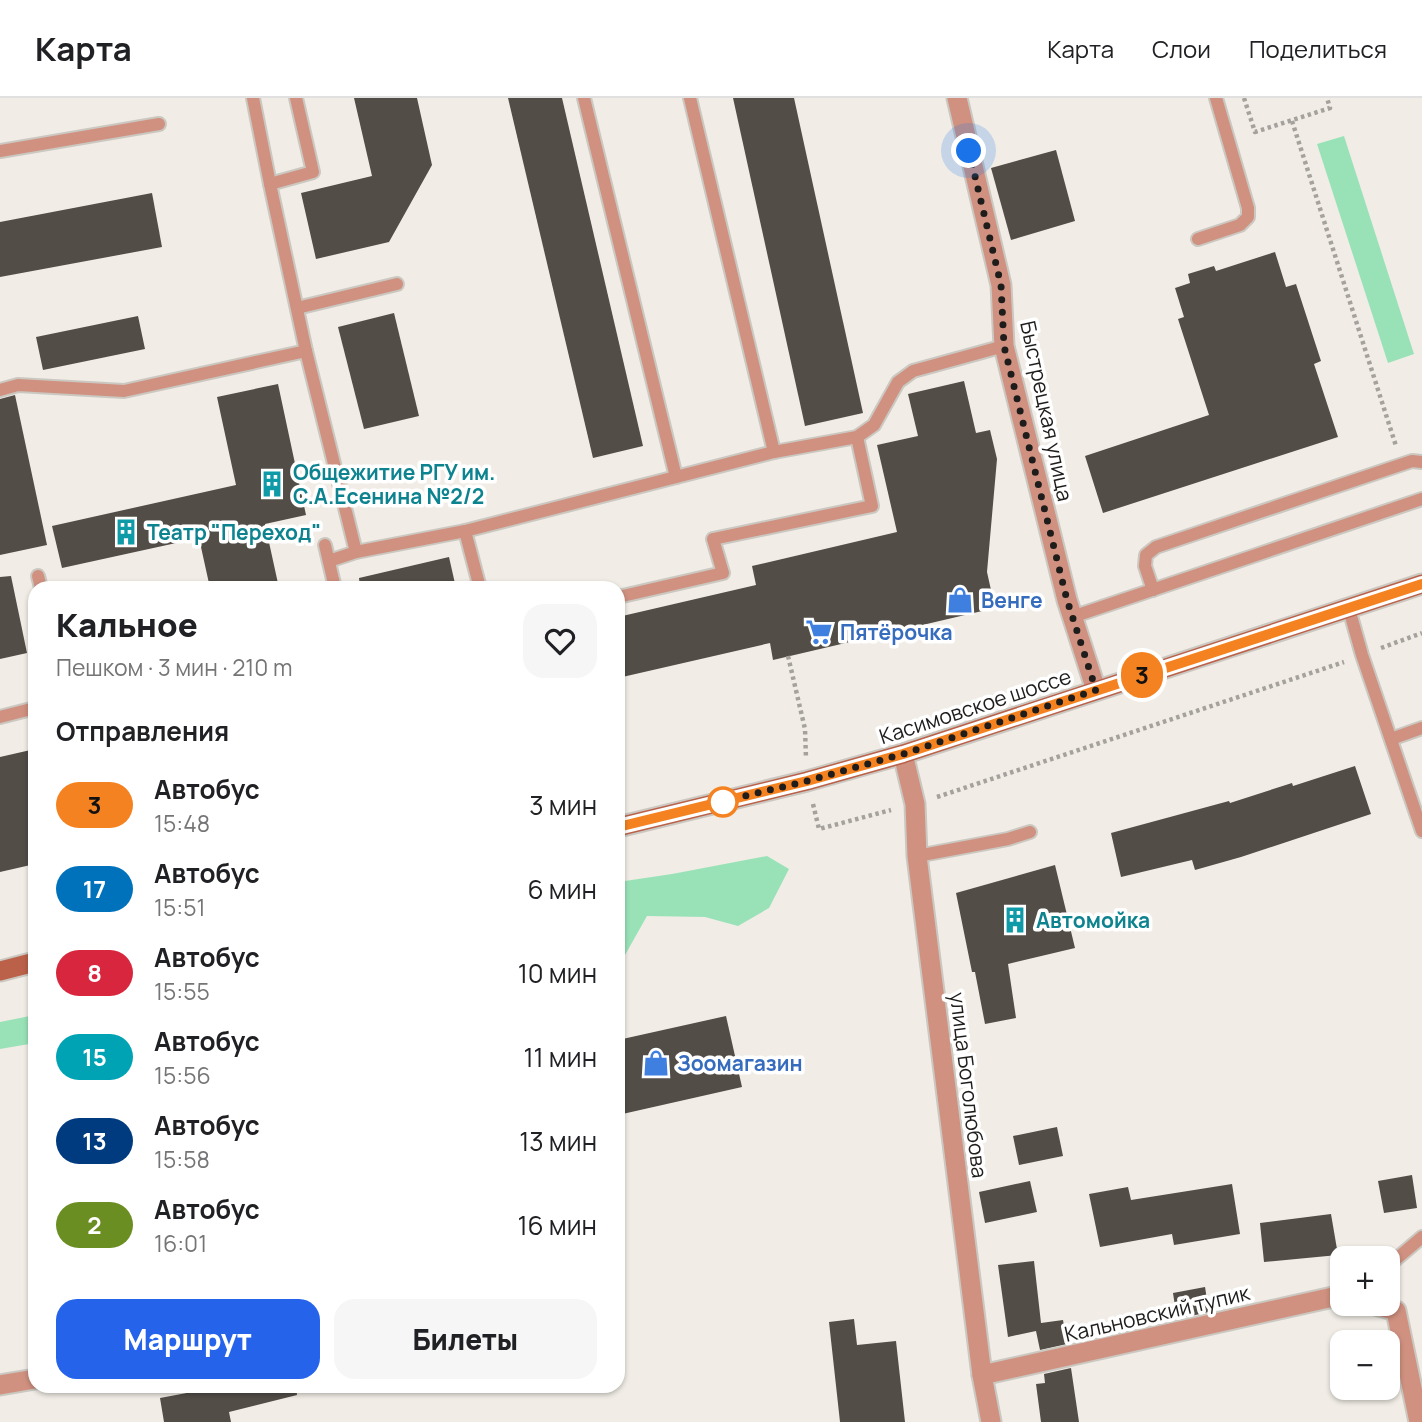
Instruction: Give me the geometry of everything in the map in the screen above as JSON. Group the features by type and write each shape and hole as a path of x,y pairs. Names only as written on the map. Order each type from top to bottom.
{"main road":[{"name":"Касимовское шоссе","path":"625,825 807,781 903,754 1422,584"},
{"path":"0,971 28,964"}],"street":[{"name":"Быстрецкая улица","path":"957,98 1001,285 1004,346 1072,617 1096,690"},
{"name":"улица Боголюбова","path":"903,754 915,804 917,856 982,1376 991,1422"},
{"name":"Кальновский тупик","path":"982,1376 1330,1298"},
{"path":"1397,1316 1419,1422"},
{"path":"0,1385 28,1379"}],"lane":[{"path":"253,98 306,351 356,552"},
{"path":"270,184 313,172 296,98"},
{"path":"584,98 676,477"},
{"path":"690,98 774,452"},
{"path":"1198,239 1240,225 1248,217 1248,208 1216,98"},
{"path":"0,151 159,124"},
{"path":"297,308 397,284"},
{"path":"328,561 356,552 466,531 774,452 857,437 874,425 898,382 913,371 1004,346"},
{"path":"0,390 18,385 124,391 306,351"},
{"path":"625,595 723,573 713,539 872,506 857,437"},
{"path":"1153,590 1145,566 1146,555 1156,547 1412,461 1422,463"},
{"path":"1072,617 1422,499"},
{"path":"466,531 478,581"},
{"path":"325,545 333,581"},
{"path":"1349,609 1422,831"},
{"path":"0,717 28,710"},
{"path":"1391,739 1422,728"},
{"path":"917,856 1008,839 1030,832"},
{"path":"1400,1256 1422,1237"}],"path":[{"path":"1244,98 1255,132 1330,108 1327,98"},
{"path":"1292,121 1388,421"},
{"path":"788,656 805,729 807,781 820,829 915,804 1314,673 1422,634"}],"green space":[{"path":"1344,136 1414,354 1388,363 1317,144"},
{"path":"767,856 789,869 769,908 738,926 705,917 647,916 625,955 625,881"},
{"path":"28,1016 28,1044 0,1049 0,1022"}],"building":[{"path":"354,98 417,98 432,165 389,242 316,259 301,193 372,176"},
{"path":"508,98 562,98 643,446 593,458"},
{"path":"733,98 794,98 863,413 805,426"},
{"path":"1056,150 1075,221 1011,240 991,168"},
{"path":"152,193 162,247 0,277 0,222"},
{"path":"1275,252 1286,287 1296,284 1321,361 1314,364 1338,437 1103,513 1085,456 1209,415 1178,319 1184,317 1175,288 1190,283 1188,274 1214,266 1216,271"},
{"path":"394,313 419,416 364,429 338,327"},
{"path":"138,316 145,349 43,370 36,337"},
{"path":"964,381 976,433 990,430 997,459 987,572 995,608 773,660 770,643 625,676 625,615 756,585 752,566 897,532 877,445 918,436 908,394"},
{"name":"Общежитие РГУ им. С.А.Есенина №2/2","path":"278,384 306,515 265,524 277,581 208,581 199,538 62,568 52,526 236,485 217,397"},
{"path":"15,395 47,545 0,555 0,399"},
{"path":"449,557 454,581 359,581 359,578"},
{"path":"11,576 27,653 0,659 0,577"},
{"path":"28,751 28,866 0,872 0,757"},
{"path":"1355,766 1371,814 1195,870 1192,860 1121,877 1111,833 1229,801 1230,803 1292,783 1293,786"},
{"name":"Автомойка","path":"1055,865 1075,948 1008,964 1016,1018 985,1024 956,893"},
{"path":"726,1016 742,1087 625,1113 625,1038"},
{"path":"1057,1127 1063,1156 1019,1165 1013,1136"},
{"path":"1412,1175 1417,1208 1384,1213 1378,1181"},
{"path":"1030,1181 1037,1212 985,1223 979,1192"},
{"path":"1232,1184 1240,1234 1174,1245 1172,1234 1100,1247 1089,1194 1128,1187 1131,1200"},
{"path":"1331,1214 1336,1246 1330,1246 1330,1256 1264,1262 1260,1223"},
{"path":"1034,1261 1041,1323 1063,1320 1067,1344 1040,1350 1036,1331 1008,1337 998,1265"},
{"path":"1205,1287 1209,1312 1177,1319 1173,1293"},
{"path":"854,1319 857,1345 896,1341 905,1422 840,1422 829,1322"},
{"path":"1071,1368 1079,1422 1041,1422 1036,1384 1045,1383 1044,1374"},
{"path":"187,1393 297,1395 229,1412 231,1422 164,1422 160,1398"}],"bus line":[{"name":"3","path":"625,825 807,781 903,754 1422,584"}],"place":[{"name":"Общежитие РГУ им. С.А.Есенина №2/2","path":"272,484"},
{"name":"Театр \"Переход\"","path":"126,532"},
{"name":"Венге","path":"960,600"},
{"name":"Пятёрочка","path":"819,632"},
{"name":"Автомойка","path":"1015,920"},
{"name":"Зоомагазин","path":"656,1063"}],"route":[{"path":"723,802 716,803 903,754 1096,690 1067,600 1004,346 1001,285 969,151"}]}
